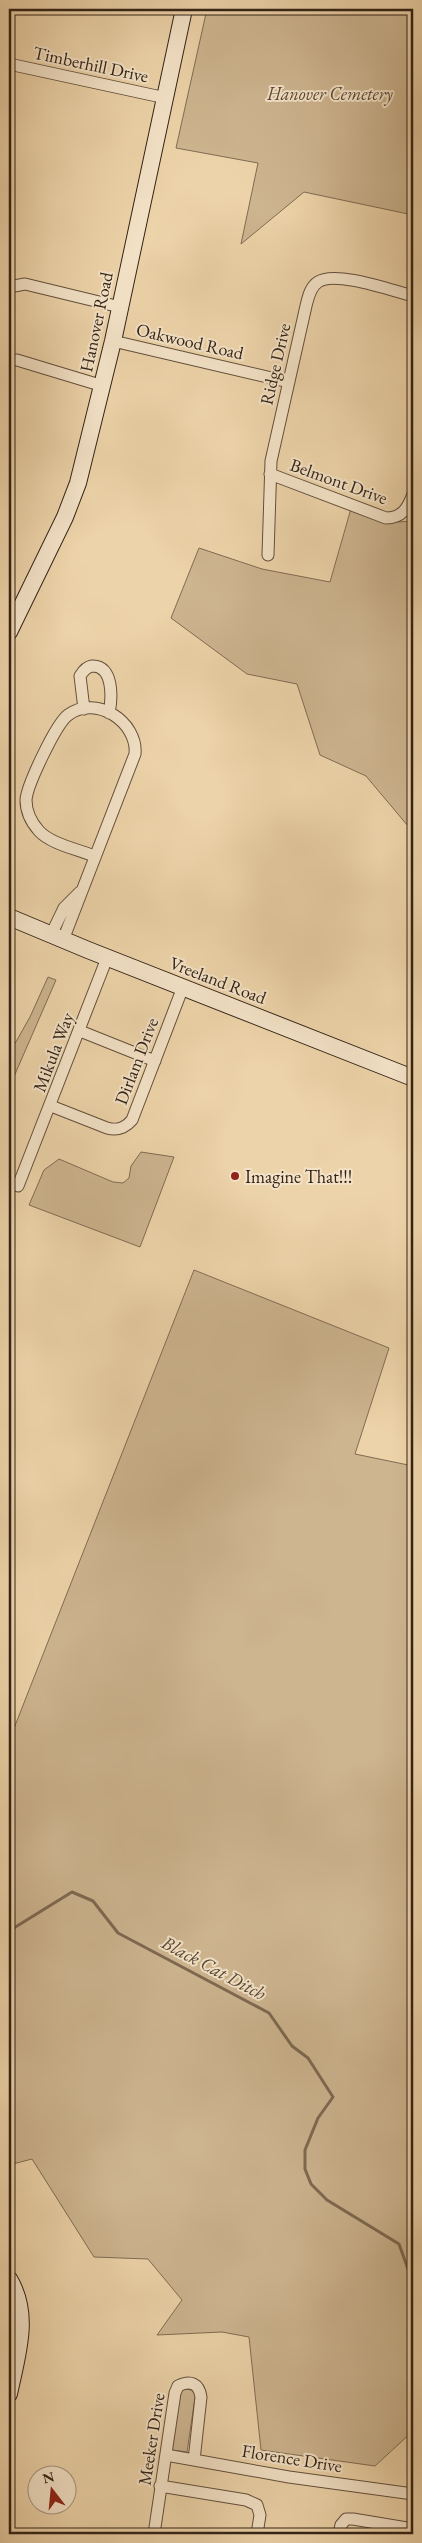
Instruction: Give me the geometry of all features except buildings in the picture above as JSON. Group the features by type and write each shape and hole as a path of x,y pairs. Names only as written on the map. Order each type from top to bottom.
{"street":[{"name":"Hanover Road","path":"9,629 65,516 78,483 103,386 184,9"},
{"name":"Timberhill Drive","path":"9,64 166,98"},
{"name":"Ridge Drive","path":"268,555 270,474 310,292 318,281 330,278 343,279 413,296"},
{"path":"9,287 25,284 120,307"},
{"name":"Oakwood Road","path":"113,341 289,382"},
{"path":"9,360 17,360 103,386"},
{"name":"Belmont Drive","path":"270,474 386,518 392,518 404,512 413,494"},
{"path":"84,709 80,676 86,668 94,666 103,670 108,676 111,693 109,713"},
{"path":"57,938 80,892 113,815 135,754 134,737 130,728 109,713 84,709 68,715 59,727 30,784 26,801 32,822 44,836 94,856"},
{"name":"Vreeland Road","path":"9,917 107,958 413,1078"},
{"name":"Mikula Way","path":"18,1186 51,1106 107,958"},
{"name":"Dirlam Drive","path":"51,1106 107,1128 122,1129 132,1120 183,988"},
{"path":"80,1031 154,1061"},
{"path":"9,2279 18,2298 22,2320 9,2394"},
{"name":"Meeker Drive","path":"154,2534 175,2393 178,2386 185,2382 195,2384 200,2389 201,2397 194,2460"},
{"name":"Florence Drive","path":"166,2455 289,2477 413,2494"},
{"path":"160,2486 246,2500 257,2505 260,2516 257,2534"},
{"path":"339,2534 341,2525 346,2519 413,2529"}],"green space":[{"name":"Hanover Cemetery","path":"207,9 413,9 413,215 304,192 241,244 258,163 176,148"},
{"path":"352,505 398,522 413,521 413,832 366,776 320,755 297,684 247,674 171,618 199,548 262,569 330,582"},
{"path":"48,977 56,980 9,1088 9,1054 30,1017"},
{"path":"141,1152 174,1157 140,1247 29,1205 44,1170 59,1159 113,1182 123,1183 129,1178 131,1166"},
{"path":"194,1270 389,1348 355,1454 413,1466 413,2431 375,2466 261,2450 249,2337 222,2332 157,2335 182,2300 148,2259 94,2257 32,2159 9,2165 9,1741"},
{"path":"181,2388 196,2391 187,2452 172,2450"}],"waterway":[{"name":"Black Cat Ditch","path":"9,1931 72,1892 93,1901 118,1933 269,2013 292,2046 308,2058 333,2097 318,2118 305,2150 305,2169 311,2184 327,2200 399,2244 413,2283"}],"place":[{"name":"Imagine That!!!","path":"235,1176"}]}
